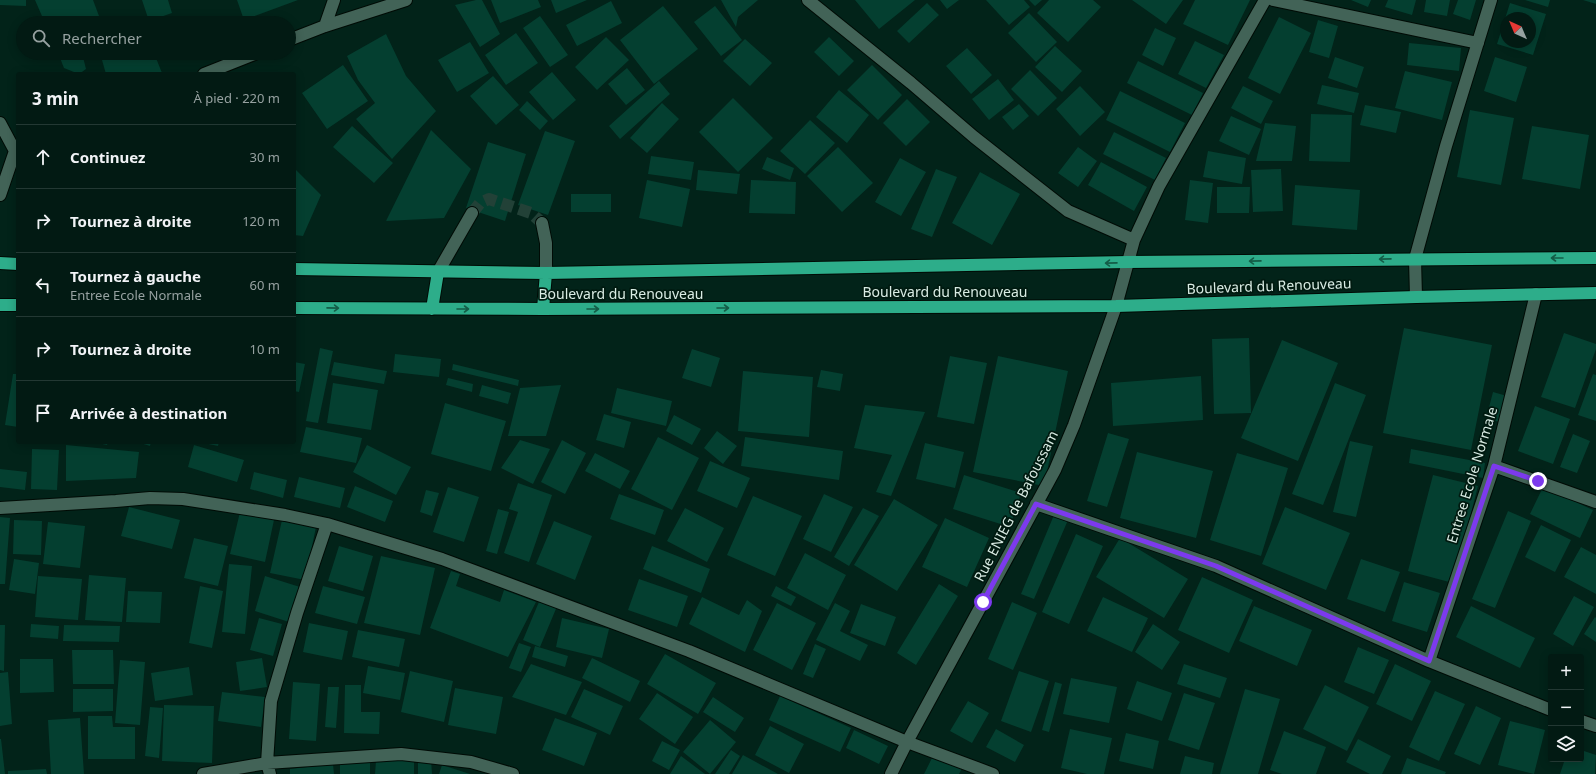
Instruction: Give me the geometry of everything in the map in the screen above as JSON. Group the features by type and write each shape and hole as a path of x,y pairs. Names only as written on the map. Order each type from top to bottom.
{"highway":[{"name":"Boulevard du Renouveau","path":"296,269 546,273 1128,262 1596,258"},
{"path":"0,263 16,264"},
{"path":"432,309 438,272"},
{"path":"543,309 546,273"},
{"name":"Boulevard du Renouveau","path":"296,308 543,309 1116,306 1596,293"},
{"path":"0,305 16,305"}],"street":[{"path":"325,26 334,0"},
{"path":"296,37 325,26 406,0"},
{"path":"808,0 905,78 974,137 1068,211 1134,240"},
{"name":"Rue ENIEG de Bafoussam","path":"891,774 1054,470 1074,424 1116,306 1121,283 1134,240 1159,186 1265,0"},
{"path":"1273,0 1478,44"},
{"path":"1416,297 1415,259 1446,146 1491,0"},
{"path":"209,72 239,60"},
{"path":"0,124 16,150 0,195"},
{"path":"438,272 472,213"},
{"path":"542,222 545,237 546,273"},
{"name":"Entree Ecole Normale","path":"1429,661 1494,466 1536,294"},
{"path":"1494,466 1596,502"},
{"path":"0,508 116,502 150,498 183,499 285,515 328,524 442,559 689,651 907,742 993,774"},
{"path":"1036,504 1216,566 1429,661 1548,709"},
{"path":"268,768 271,701 297,613 328,524"},
{"path":"1584,721 1596,726"},
{"path":"203,774 401,754 471,762 513,774"}],"building":[{"path":"0,0 26,0 26,6 0,5"},
{"path":"35,0 93,0 99,16 42,16"},
{"path":"142,0 168,0 172,13 163,16 147,16"},
{"path":"237,0 298,0 255,16 243,16"},
{"path":"482,0 500,34 480,47 455,5"},
{"path":"491,0 538,0 541,7 500,23"},
{"path":"551,0 587,0 556,13"},
{"path":"721,0 758,0 738,17 736,27"},
{"path":"855,0 915,0 879,29"},
{"path":"940,0 959,0 947,9"},
{"path":"986,0 1024,0 1030,7 1009,25"},
{"path":"1029,0 1042,0 1035,6"},
{"path":"1049,0 1093,0 1101,7 1068,42 1037,13"},
{"path":"1132,0 1183,0 1166,24"},
{"path":"1195,0 1250,0 1228,45 1183,24"},
{"path":"1351,0 1371,0 1368,7"},
{"path":"1388,0 1416,0 1412,15 1385,7"},
{"path":"1426,0 1450,0 1447,16 1424,12"},
{"path":"1458,0 1476,0 1470,20 1453,14"},
{"path":"1525,0 1550,0 1548,7"},
{"path":"1583,0 1596,0 1596,4"},
{"path":"611,1 622,23 577,46 566,25"},
{"path":"927,3 939,15 909,43 897,31"},
{"path":"1510,3 1546,14 1536,46 1536,12 1507,12"},
{"path":"663,6 698,49 654,84 620,40"},
{"path":"715,6 742,40 721,56 694,22"},
{"path":"1029,13 1057,42 1036,62 1008,33"},
{"path":"540,16 568,55 550,67 523,28"},
{"path":"1279,17 1311,33 1280,94 1248,78"},
{"path":"1318,20 1338,26 1329,58 1309,52"},
{"path":"1155,28 1176,38 1163,66 1142,55"},
{"path":"516,33 538,63 506,85 485,55"},
{"path":"386,34 406,76 436,111 392,159 356,119 375,103 358,80 347,56"},
{"path":"1500,35 1500,45 1497,44"},
{"path":"606,37 629,60 597,90 575,67"},
{"path":"829,37 854,61 839,76 814,52"},
{"path":"745,39 772,63 750,86 723,61"},
{"path":"1195,41 1224,55 1206,88 1178,74"},
{"path":"470,42 489,73 457,92 438,60"},
{"path":"1409,43 1461,48 1459,71 1407,65"},
{"path":"1055,46 1082,71 1062,92 1035,67"},
{"path":"967,48 992,75 971,94 946,66"},
{"path":"1510,48 1535,48 1533,55"},
{"path":"1335,57 1364,67 1357,88 1328,78"},
{"path":"1495,57 1527,67 1516,102 1484,91"},
{"path":"61,60 84,60 86,69 82,72 74,72 64,68"},
{"path":"102,60 157,60 162,72 105,72"},
{"path":"1138,61 1203,93 1192,115 1127,83"},
{"path":"343,65 368,101 327,129 302,93"},
{"path":"872,65 902,95 878,120 847,90"},
{"path":"627,68 645,90 626,105 608,84"},
{"path":"1030,70 1057,98 1038,116 1011,89"},
{"path":"1405,71 1452,82 1442,120 1395,108"},
{"path":"552,72 576,100 553,120 529,92"},
{"path":"493,76 519,105 496,125 470,96"},
{"path":"998,79 1014,100 989,120 972,99"},
{"path":"659,81 670,94 620,139 609,126"},
{"path":"1322,85 1359,93 1354,113 1317,104"},
{"path":"1080,86 1105,112 1080,136 1056,109"},
{"path":"1243,86 1273,101 1261,124 1231,108"},
{"path":"839,90 869,115 847,143 816,117"},
{"path":"1120,91 1185,123 1170,152 1106,120"},
{"path":"733,98 773,138 738,172 699,132"},
{"path":"907,99 930,122 906,146 883,123"},
{"path":"527,101 548,121 540,130 519,110"},
{"path":"662,103 679,119 647,153 630,138"},
{"path":"1019,104 1029,116 1013,130 1002,117"},
{"path":"1365,105 1401,112 1396,133 1360,125"},
{"path":"1470,110 1514,118 1501,185 1457,177"},
{"path":"1311,114 1352,115 1350,162 1309,161"},
{"path":"1231,116 1261,129 1249,155 1219,141"},
{"path":"810,120 835,143 805,174 780,151"},
{"path":"1265,123 1296,126 1292,161 1256,161"},
{"path":"352,126 393,163 374,183 333,147"},
{"path":"1532,126 1589,135 1580,189 1522,179"},
{"path":"431,130 471,169 444,218 386,221"},
{"path":"545,131 575,141 548,215 518,205"},
{"path":"1114,132 1166,158 1155,180 1103,154"},
{"path":"488,142 526,154 505,221 466,208"},
{"path":"838,147 873,183 842,212 807,176"},
{"path":"1078,147 1097,161 1078,187 1058,173"},
{"path":"1208,151 1246,158 1242,184 1203,177"},
{"path":"651,156 694,162 691,180 648,174"},
{"path":"767,157 794,168 790,180 762,169"},
{"path":"900,158 926,172 901,216 875,202"},
{"path":"1101,162 1147,187 1134,211 1088,185"},
{"path":"936,169 957,177 932,237 911,229"},
{"path":"1281,169 1283,211 1253,212 1251,170"},
{"path":"296,170 321,195 303,236 296,235"},
{"path":"698,170 740,174 737,194 696,190"},
{"path":"980,172 1020,194 992,245 952,223"},
{"path":"647,180 690,189 682,227 639,218"},
{"path":"751,180 796,182 795,214 749,213"},
{"path":"1190,180 1213,183 1208,223 1185,220"},
{"path":"1295,185 1360,190 1357,230 1292,225"},
{"path":"1217,187 1250,187 1249,213 1217,213"},
{"path":"571,194 611,194 611,212 571,212"},
{"path":"1404,328 1492,345 1471,450 1383,433"},
{"path":"1564,333 1596,344 1596,349 1575,408 1541,397"},
{"path":"1249,338 1251,413 1214,414 1212,339"},
{"path":"1282,340 1338,363 1298,461 1241,438"},
{"path":"320,348 333,351 318,423 306,421"},
{"path":"692,349 720,358 711,387 682,378"},
{"path":"395,354 441,359 439,377 393,372"},
{"path":"950,356 987,363 974,424 937,417"},
{"path":"998,356 1068,371 1044,486 973,472"},
{"path":"296,362 305,364 299,392 296,391"},
{"path":"334,362 387,371 384,384 331,375"},
{"path":"453,364 519,380 518,386 452,370"},
{"path":"821,370 843,374 840,391 817,387"},
{"path":"743,371 813,377 809,437 738,431"},
{"path":"13,374 16,374 16,427 5,425"},
{"path":"1593,374 1596,375 1596,421 1578,415"},
{"path":"1201,376 1203,420 1113,426 1111,383"},
{"path":"448,378 473,384 472,392 446,385"},
{"path":"333,383 378,390 371,430 327,423"},
{"path":"1335,383 1366,395 1323,505 1292,494"},
{"path":"482,385 511,393 508,404 479,396"},
{"path":"561,385 546,436 508,436 520,388"},
{"path":"617,388 672,401 666,426 611,413"},
{"path":"1493,392 1507,396 1500,422 1486,419"},
{"path":"445,403 506,421 491,471 431,454"},
{"path":"865,405 925,412 891,496 876,492 892,455 854,448"},
{"path":"1535,406 1570,419 1553,464 1518,451"},
{"path":"604,414 631,422 624,448 596,440"},
{"path":"674,415 701,429 692,445 666,431"},
{"path":"306,427 362,438 356,463 300,452"},
{"path":"717,431 737,446 723,464 704,448"},
{"path":"1108,433 1129,439 1107,507 1087,501"},
{"path":"1573,434 1590,441 1577,473 1560,467"},
{"path":"658,437 699,458 672,510 631,489"},
{"path":"745,437 843,451 839,480 741,466"},
{"path":"520,440 550,449 533,484 501,468"},
{"path":"562,440 586,453 565,494 541,482"},
{"path":"1350,441 1373,446 1356,517 1333,512"},
{"path":"925,443 964,452 955,488 916,479"},
{"path":"66,445 139,452 136,478 66,481"},
{"path":"194,445 244,460 237,482 188,467"},
{"path":"367,445 411,467 396,495 353,472"},
{"path":"32,449 59,450 57,490 31,489"},
{"path":"1411,449 1485,463 1483,478 1409,463"},
{"path":"1137,452 1213,471 1196,538 1120,518"},
{"path":"595,453 630,471 620,489 585,471"},
{"path":"1237,453 1288,468 1261,556 1210,540"},
{"path":"710,461 750,478 737,508 697,491"},
{"path":"0,469 27,472 25,490 0,487"},
{"path":"254,472 287,480 283,498 250,489"},
{"path":"964,475 1021,493 1010,527 953,509"},
{"path":"1433,475 1478,486 1453,583 1408,571"},
{"path":"299,477 345,488 340,508 294,497"},
{"path":"518,483 552,495 529,562 504,553 518,512 509,509"},
{"path":"355,486 393,501 385,522 347,507"},
{"path":"448,487 479,497 464,542 433,532"},
{"path":"1543,487 1593,510 1580,538 1530,514"},
{"path":"426,490 439,493 432,516 420,512"},
{"path":"619,494 664,510 655,535 610,519"},
{"path":"824,494 853,507 831,552 803,539"},
{"path":"753,496 802,516 775,576 727,555"},
{"path":"894,499 938,525 897,591 854,565"},
{"path":"129,507 180,520 172,549 121,536"},
{"path":"1285,507 1350,533 1326,590 1262,564"},
{"path":"685,508 724,528 707,562 667,541"},
{"path":"863,508 879,516 849,566 834,557"},
{"path":"498,509 509,512 497,554 486,551"},
{"path":"1508,511 1531,521 1495,608 1472,599"},
{"path":"240,512 274,520 265,562 230,554"},
{"path":"1054,515 1068,520 1034,599 1021,594"},
{"path":"0,517 10,518 5,584 0,584"},
{"path":"945,518 989,538 967,587 922,567"},
{"path":"14,520 42,521 41,555 13,554"},
{"path":"282,520 316,527 305,580 270,573"},
{"path":"554,521 592,536 575,580 536,564"},
{"path":"48,522 85,526 80,568 43,564"},
{"path":"1541,525 1571,540 1555,572 1525,557"},
{"path":"1076,534 1103,546 1069,624 1042,612"},
{"path":"194,538 228,546 218,586 184,578"},
{"path":"1120,538 1188,579 1164,618 1096,577"},
{"path":"339,546 373,556 363,591 328,581"},
{"path":"652,546 710,569 701,593 643,569"},
{"path":"1581,547 1596,555 1596,594 1564,577"},
{"path":"805,553 846,575 828,610 787,588"},
{"path":"381,556 435,568 420,635 364,623"},
{"path":"14,559 39,563 35,594 9,590"},
{"path":"1361,559 1400,572 1385,612 1347,599"},
{"path":"229,564 252,566 245,634 222,632"},
{"path":"451,571 460,574 456,586 500,602 504,590 536,602 508,657 430,628"},
{"path":"89,575 126,578 122,622 85,620"},
{"path":"38,576 82,579 78,620 35,617"},
{"path":"265,576 300,587 289,622 255,611"},
{"path":"1202,577 1253,600 1229,653 1178,630"},
{"path":"639,579 688,596 677,627 628,610"},
{"path":"1404,582 1440,593 1427,632 1392,621"},
{"path":"939,584 958,596 916,665 897,653"},
{"path":"200,586 223,591 212,648 189,643"},
{"path":"323,586 365,597 357,624 315,613"},
{"path":"776,586 796,597 791,606 771,596"},
{"path":"128,591 162,592 160,623 126,622"},
{"path":"1574,596 1594,607 1573,646 1553,634"},
{"path":"541,597 558,604 540,647 523,640"},
{"path":"702,597 739,615 747,600 762,611 745,652 689,624"},
{"path":"1103,597 1148,618 1132,652 1087,631"},
{"path":"1012,602 1037,613 1013,670 988,659"},
{"path":"777,603 816,623 792,670 753,650"},
{"path":"835,603 850,611 840,631 868,645 860,661 816,640"},
{"path":"861,604 896,617 885,646 850,633"},
{"path":"1254,606 1312,630 1297,666 1239,641"},
{"path":"1471,606 1535,638 1520,668 1456,637"},
{"path":"1595,617 1596,618 1596,642 1584,634"},
{"path":"259,618 282,624 273,656 250,650"},
{"path":"562,618 609,629 602,658 556,647"},
{"path":"309,623 348,631 342,660 303,652"},
{"path":"31,624 59,626 58,639 30,637"},
{"path":"1153,624 1180,642 1162,670 1135,652"},
{"path":"0,625 5,625 4,671 0,670"},
{"path":"64,625 120,626 119,642 63,641"},
{"path":"358,630 405,639 399,667 352,657"},
{"path":"519,643 531,647 521,672 509,668"},
{"path":"815,644 826,649 813,678 803,674"},
{"path":"535,646 568,656 565,667 532,657"},
{"path":"1358,647 1389,660 1374,694 1344,682"},
{"path":"72,650 113,650 114,684 73,684"},
{"path":"665,654 716,683 698,714 647,684"},
{"path":"262,658 267,687 240,691 236,662"},
{"path":"592,658 640,681 630,702 582,678"},
{"path":"20,659 53,659 54,692 20,693"},
{"path":"120,660 145,662 140,725 115,723"},
{"path":"531,664 582,682 566,715 512,697"},
{"path":"1184,664 1227,678 1220,698 1177,684"},
{"path":"1395,664 1431,681 1412,721 1376,704"},
{"path":"368,666 405,673 400,700 363,693"},
{"path":"189,667 193,695 155,701 151,673"},
{"path":"410,671 453,681 444,722 401,712"},
{"path":"1019,671 1049,681 1031,732 1001,721"},
{"path":"8,672 12,724 0,726 0,673"},
{"path":"1071,678 1117,687 1109,723 1063,714"},
{"path":"1137,681 1172,693 1162,721 1127,709"},
{"path":"293,682 320,684 316,741 289,739"},
{"path":"1055,682 1062,684 1049,732 1042,730"},
{"path":"345,685 361,685 361,712 380,712 379,734 344,733"},
{"path":"1325,685 1369,707 1347,751 1303,729"},
{"path":"328,687 339,687 336,728 325,727"},
{"path":"455,688 503,697 496,734 448,725"},
{"path":"73,689 113,689 113,711 73,712"},
{"path":"584,689 623,706 610,735 571,717"},
{"path":"1245,689 1280,699 1258,774 1220,774"},
{"path":"1435,691 1465,704 1439,761 1409,747"},
{"path":"222,692 265,697 261,727 218,721"},
{"path":"657,693 693,717 675,744 639,719"},
{"path":"1184,693 1215,703 1199,750 1168,740"},
{"path":"780,696 851,728 840,752 769,720"},
{"path":"713,697 744,718 735,732 703,712"},
{"path":"968,701 989,713 972,743 950,731"},
{"path":"164,705 214,706 212,763 162,761"},
{"path":"1476,706 1501,718 1480,765 1454,754"},
{"path":"150,707 163,708 159,758 145,756"},
{"path":"88,716 112,716 113,727 135,727 135,759 88,759"},
{"path":"80,718 84,774 51,774 48,720"},
{"path":"555,718 597,733 584,766 542,750"},
{"path":"710,720 736,742 710,774 683,752"},
{"path":"1510,721 1545,730 1534,774 1498,765"},
{"path":"770,726 804,744 789,773 755,755"},
{"path":"996,729 1024,745 1015,762 986,747"},
{"path":"1070,729 1112,738 1104,774 1087,774 1061,768"},
{"path":"854,730 888,746 879,764 846,748"},
{"path":"1284,731 1326,747 1316,774 1282,774 1270,770"},
{"path":"1126,733 1159,741 1153,769 1119,761"},
{"path":"1,739 5,774 0,774"},
{"path":"1358,739 1391,756 1382,774 1370,774 1346,762"},
{"path":"662,741 680,750 669,770 652,761"},
{"path":"731,750 740,756 729,774 715,774"},
{"path":"1584,751 1596,755 1595,774 1560,774 1564,762 1584,762"},
{"path":"934,754 962,768 959,774 924,774"},
{"path":"743,755 778,774 732,774"},
{"path":"681,756 705,774 670,774"},
{"path":"1185,756 1214,763 1212,774 1180,774"},
{"path":"1407,758 1446,772 1445,774 1401,774"},
{"path":"431,759 432,774 418,774 418,760"},
{"path":"376,761 414,761 414,774 375,774"},
{"path":"370,762 370,774 340,774 340,763"},
{"path":"333,764 334,774 290,774 290,769"},
{"path":"442,765 470,774 439,774"},
{"path":"46,769 47,774 8,774 8,771"}],"tunnel":[{"path":"472,213 480,203 489,199 531,213 542,223"}],"route":[{"path":"983,602 1036,504 1216,566 1429,661 1494,466 1538,481"}]}
